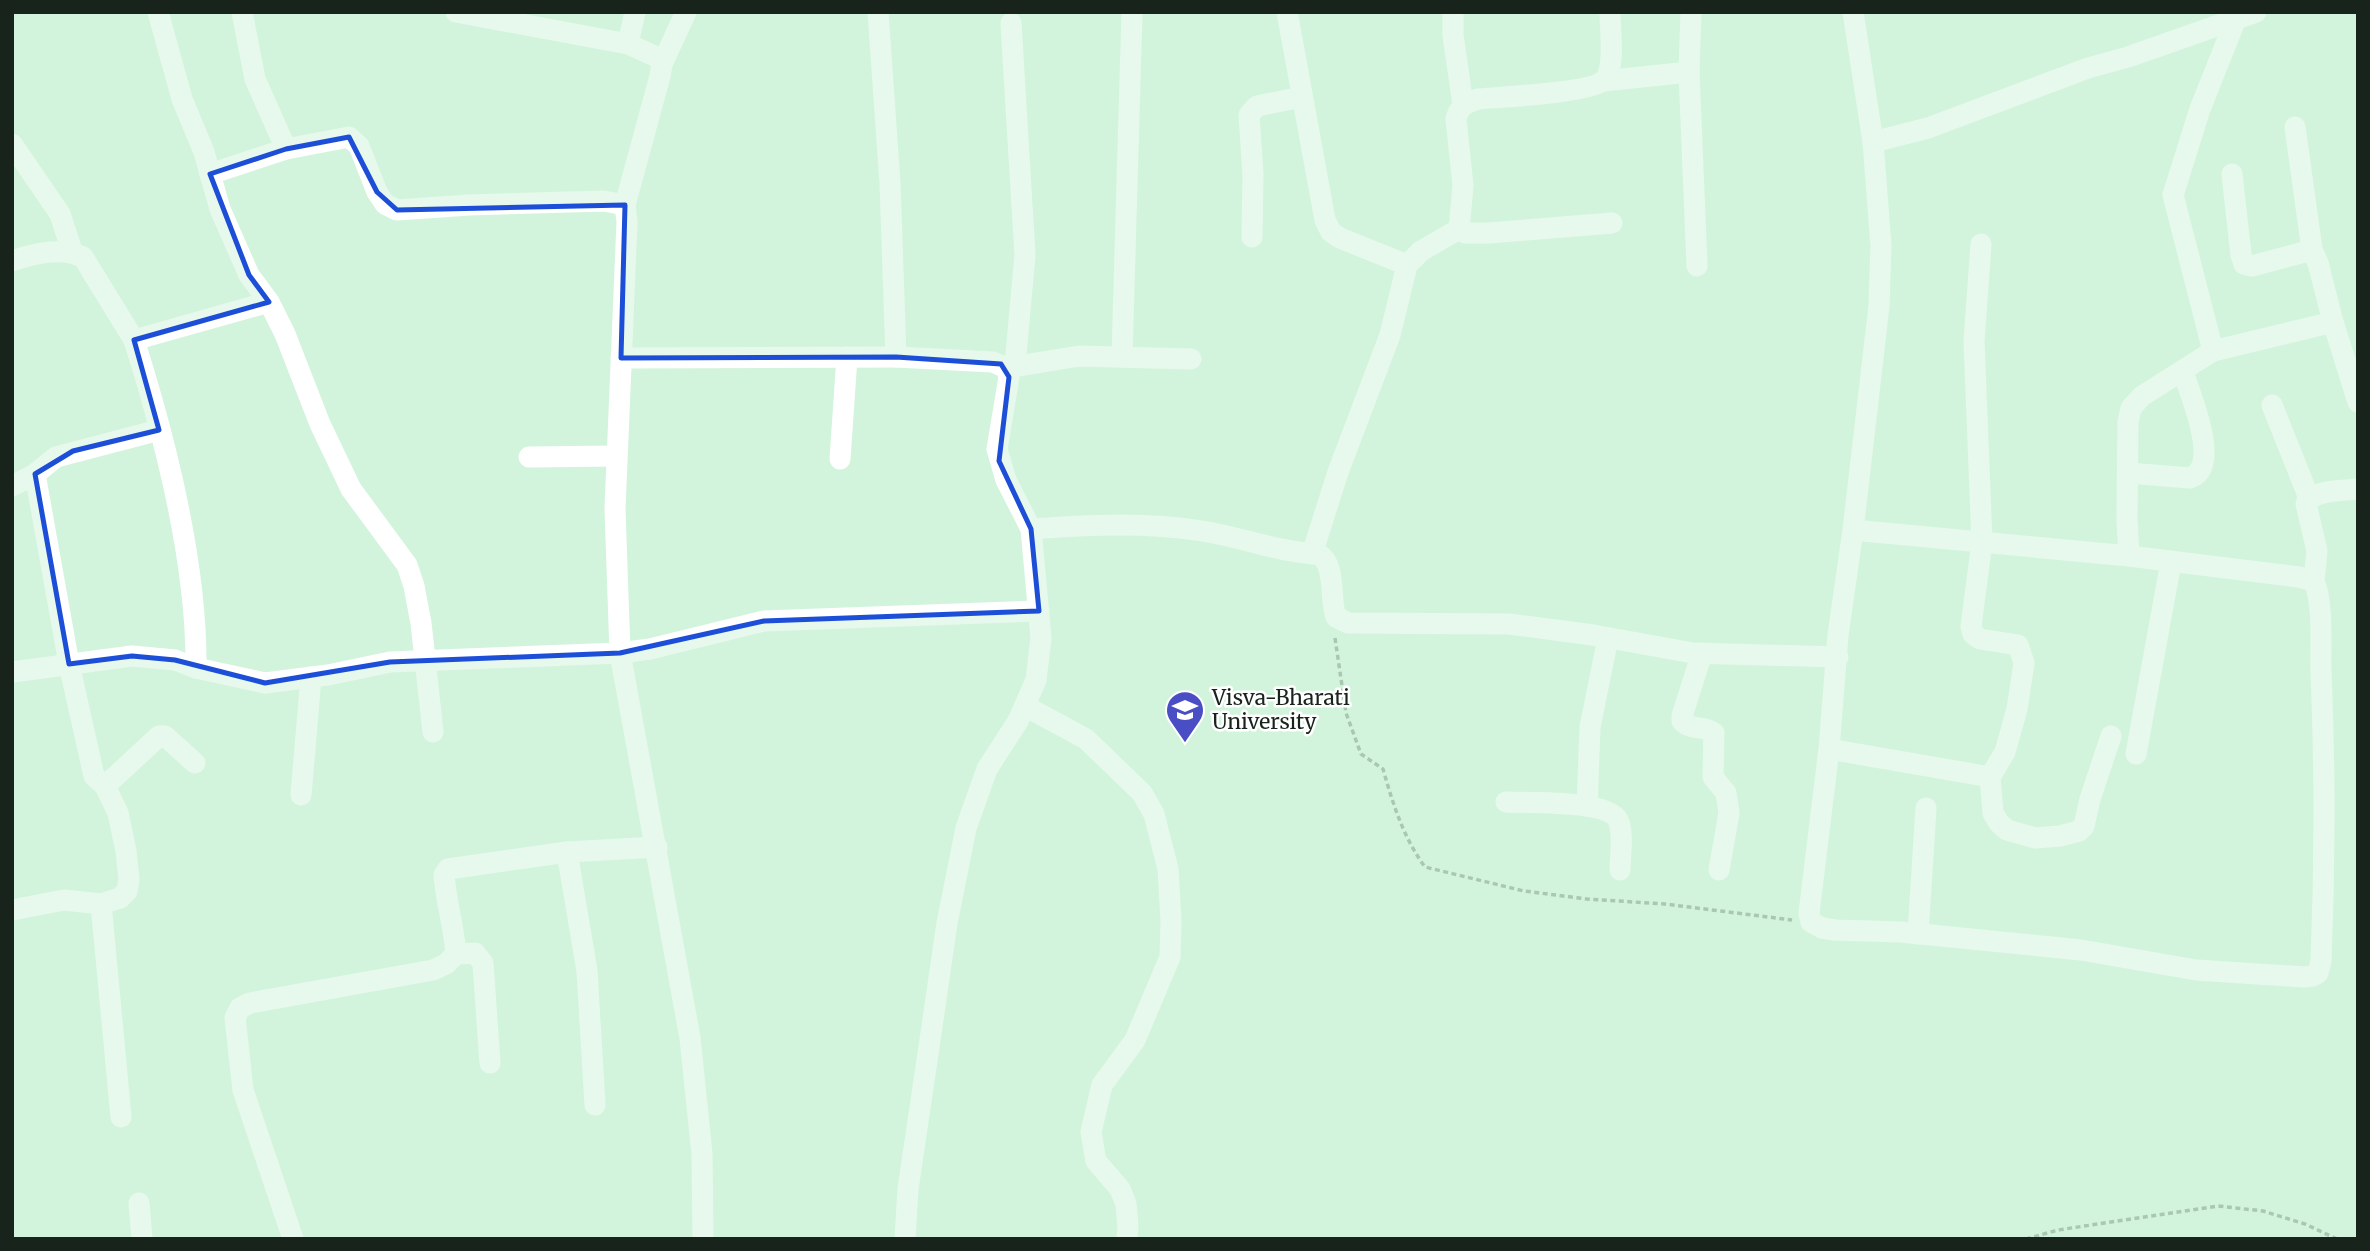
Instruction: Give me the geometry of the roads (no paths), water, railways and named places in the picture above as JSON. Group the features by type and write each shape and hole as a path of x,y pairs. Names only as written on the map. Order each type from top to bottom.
{"street":[{"path":"158,12 182,99 204,152 220,209 249,275 269,302 285,334 320,425 351,489 407,565 421,623 433,732"},
{"path":"242,12 255,79 286,149"},
{"path":"456,12 628,44 657,57 662,64"},
{"path":"628,44 635,12"},
{"path":"686,12 662,64 625,205 627,222 615,509 620,653 690,1038 702,1154 704,1239"},
{"path":"878,12 890,183 896,357"},
{"path":"1122,356 1132,12"},
{"path":"1287,12 1325,220 1331,232 1340,238 1407,265"},
{"path":"1453,12 1453,34 1463,104 1456,119 1463,186 1459,229"},
{"path":"1463,104 1478,99 1594,86 1603,81 1608,76 1611,65 1610,12"},
{"path":"1691,12 1689,72 1697,266"},
{"path":"1853,12 1873,142 1881,246 1879,306 1838,635 1829,749 1809,914 1811,922 1822,928 1835,930 1918,934 2081,950 2196,970 2304,977 2318,973 2321,961 2325,872 2324,754 2319,610 2314,581 2317,551 2306,504 2309,498 2316,494 2358,489"},
{"path":"1873,142 1928,128 2088,68 2256,12"},
{"path":"2213,351 2173,195 2200,109 2235,21"},
{"path":"905,1239 908,1189 939,975 966,828 987,769 1018,721 1036,680 1041,638 1031,529 1006,480 997,449 1025,255 1011,23"},
{"path":"1603,81 1689,72"},
{"path":"1252,237 1249,115 1257,106 1302,97"},
{"path":"2295,127 2312,250 2358,402"},
{"path":"210,174 286,149 349,136 359,146 377,192 385,204 397,211 469,205 604,201 625,205"},
{"path":"12,145 60,215 72,251"},
{"path":"2232,174 2244,264 2252,266 2312,250"},
{"path":"1459,229 1465,233 1481,234 1612,223"},
{"path":"1312,554 1338,472 1390,335 1407,265 1421,251 1459,229"},
{"path":"1981,244 1974,341 1983,542 1971,626 1973,634 1980,639 2018,645 2024,663 2017,709 2005,752 1990,777 1993,813 1999,823 2007,830 2035,838 2075,834 2084,826 2111,736"},
{"path":"12,261 72,251 83,257 134,340 174,493 190,579 196,668"},
{"path":"134,340 269,302"},
{"path":"2129,556 2127,473 2128,422 2131,408 2142,396 2213,351 2333,322"},
{"path":"621,358 896,357 993,362 1010,366 1079,356 1191,359"},
{"path":"840,459 847,358"},
{"path":"2127,473 2190,478 2202,469 2205,454 2201,427 2183,372"},
{"path":"2272,405 2309,498"},
{"path":"12,486 35,474 56,457 159,430"},
{"path":"529,457 616,456"},
{"path":"12,910 64,900 101,904 120,898 127,891 129,880 118,813 105,786 94,776 69,664 35,474"},
{"path":"1031,529 1137,525 1202,531 1324,557 1329,567 1333,609 1336,617 1348,623 1508,624 1702,653 1838,657"},
{"path":"1853,530 2129,556 2314,581"},
{"path":"2136,754 2171,562"},
{"path":"12,672 132,656 175,660 196,668 265,683 390,662 620,653 650,649 764,621 1039,611"},
{"path":"1587,806 1590,727 1608,638"},
{"path":"1702,653 1682,721 1688,727 1704,728 1714,733 1713,777 1726,793 1729,813 1719,870"},
{"path":"301,794 311,677"},
{"path":"1025,706 1086,739 1142,793 1154,814 1168,869 1170,957 1135,1040 1102,1085 1091,1132 1096,1161 1120,1189 1126,1204 1127,1239"},
{"path":"105,786 159,736 164,736 195,763"},
{"path":"1829,749 1990,777"},
{"path":"1506,802 1587,806 1609,812 1617,817 1620,827 1620,870"},
{"path":"1918,934 1926,808"},
{"path":"456,954 444,875 449,869 567,852 657,847"},
{"path":"567,852 587,971 594,1105"},
{"path":"101,904 121,1117"},
{"path":"293,1239 243,1090 235,1018 240,1008 250,1003 433,970 446,964 456,954 475,953 483,963 490,1063"},
{"path":"139,1203 142,1239"}],"place":[{"name":"Visva-Bharati University","path":"1185,744"}]}
